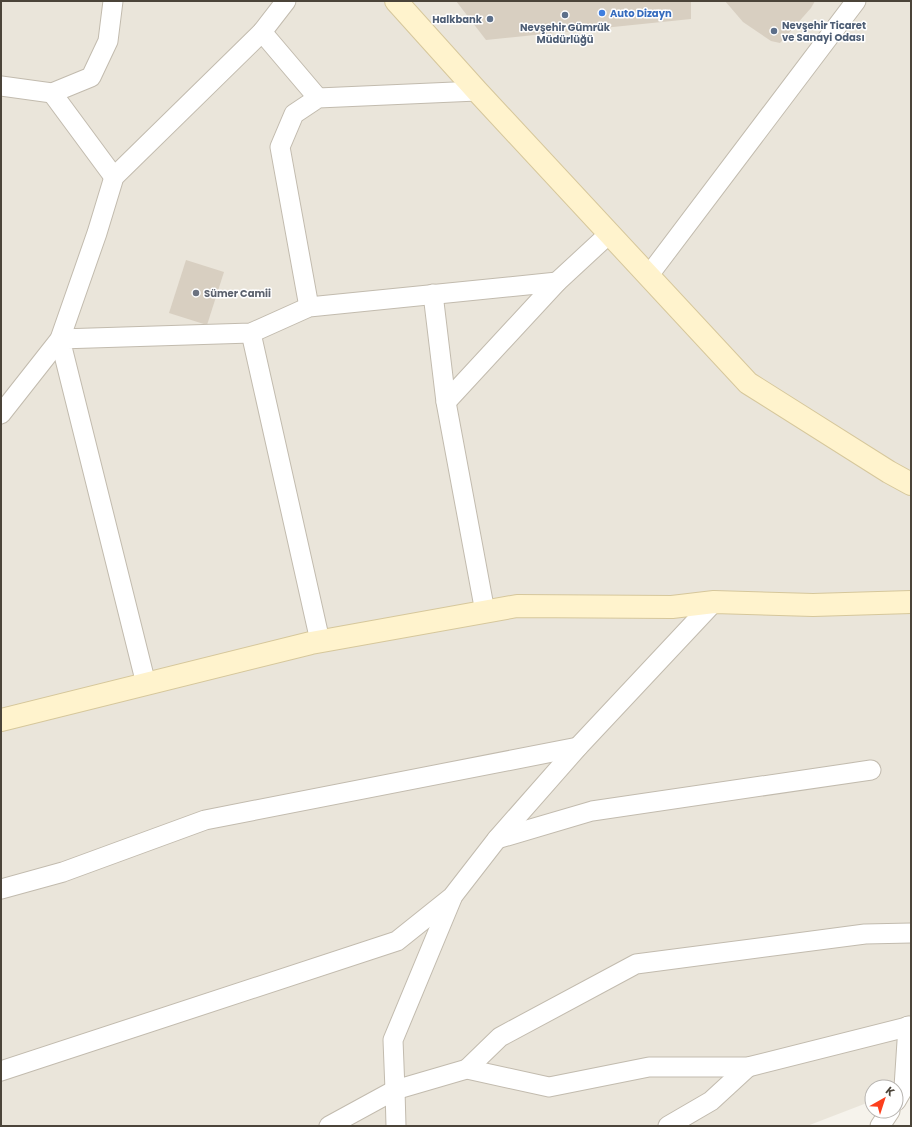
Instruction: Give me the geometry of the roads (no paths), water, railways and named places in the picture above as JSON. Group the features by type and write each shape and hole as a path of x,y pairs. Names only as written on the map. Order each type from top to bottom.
{"street":[{"path":"1,86 52,93 92,77 108,41 113,1"},
{"path":"1,414 60,339 97,233 114,177 262,32 286,1"},
{"path":"396,1 477,91 748,383 889,472 911,484"},
{"path":"649,275 856,1"},
{"path":"262,32 318,98"},
{"path":"309,307 280,148 294,114 318,98 477,91"},
{"path":"52,93 114,177"},
{"path":"446,402 557,282 610,233"},
{"path":"60,339 251,333 309,307 557,282"},
{"path":"433,294 446,402 486,612"},
{"path":"251,333 320,641"},
{"path":"60,339 146,684"},
{"path":"1,720 320,641 516,606 672,607 714,602 813,605 911,602"},
{"path":"1,1071 397,941 452,897 497,839 578,747 714,602"},
{"path":"1,889 62,872 205,820 578,747"},
{"path":"497,839 592,811 871,770"},
{"path":"396,1126 393,1040 452,897"},
{"path":"329,1126 395,1090 467,1069 500,1037 636,964 865,934 911,933"},
{"path":"467,1069 548,1087 649,1067 748,1067 910,1026 904,1087"},
{"path":"668,1126 711,1101 748,1067"}],"place":[{"name":"Auto Dizayn","path":"602,13"},
{"name":"Nevşehir Gümrük Müdürlüğü","path":"565,15"},
{"name":"Halkbank","path":"490,19"},
{"name":"Nevşehir Ticaret ve Sanayi Odası","path":"774,31"},
{"name":"Sümer Camii","path":"196,293"}]}
